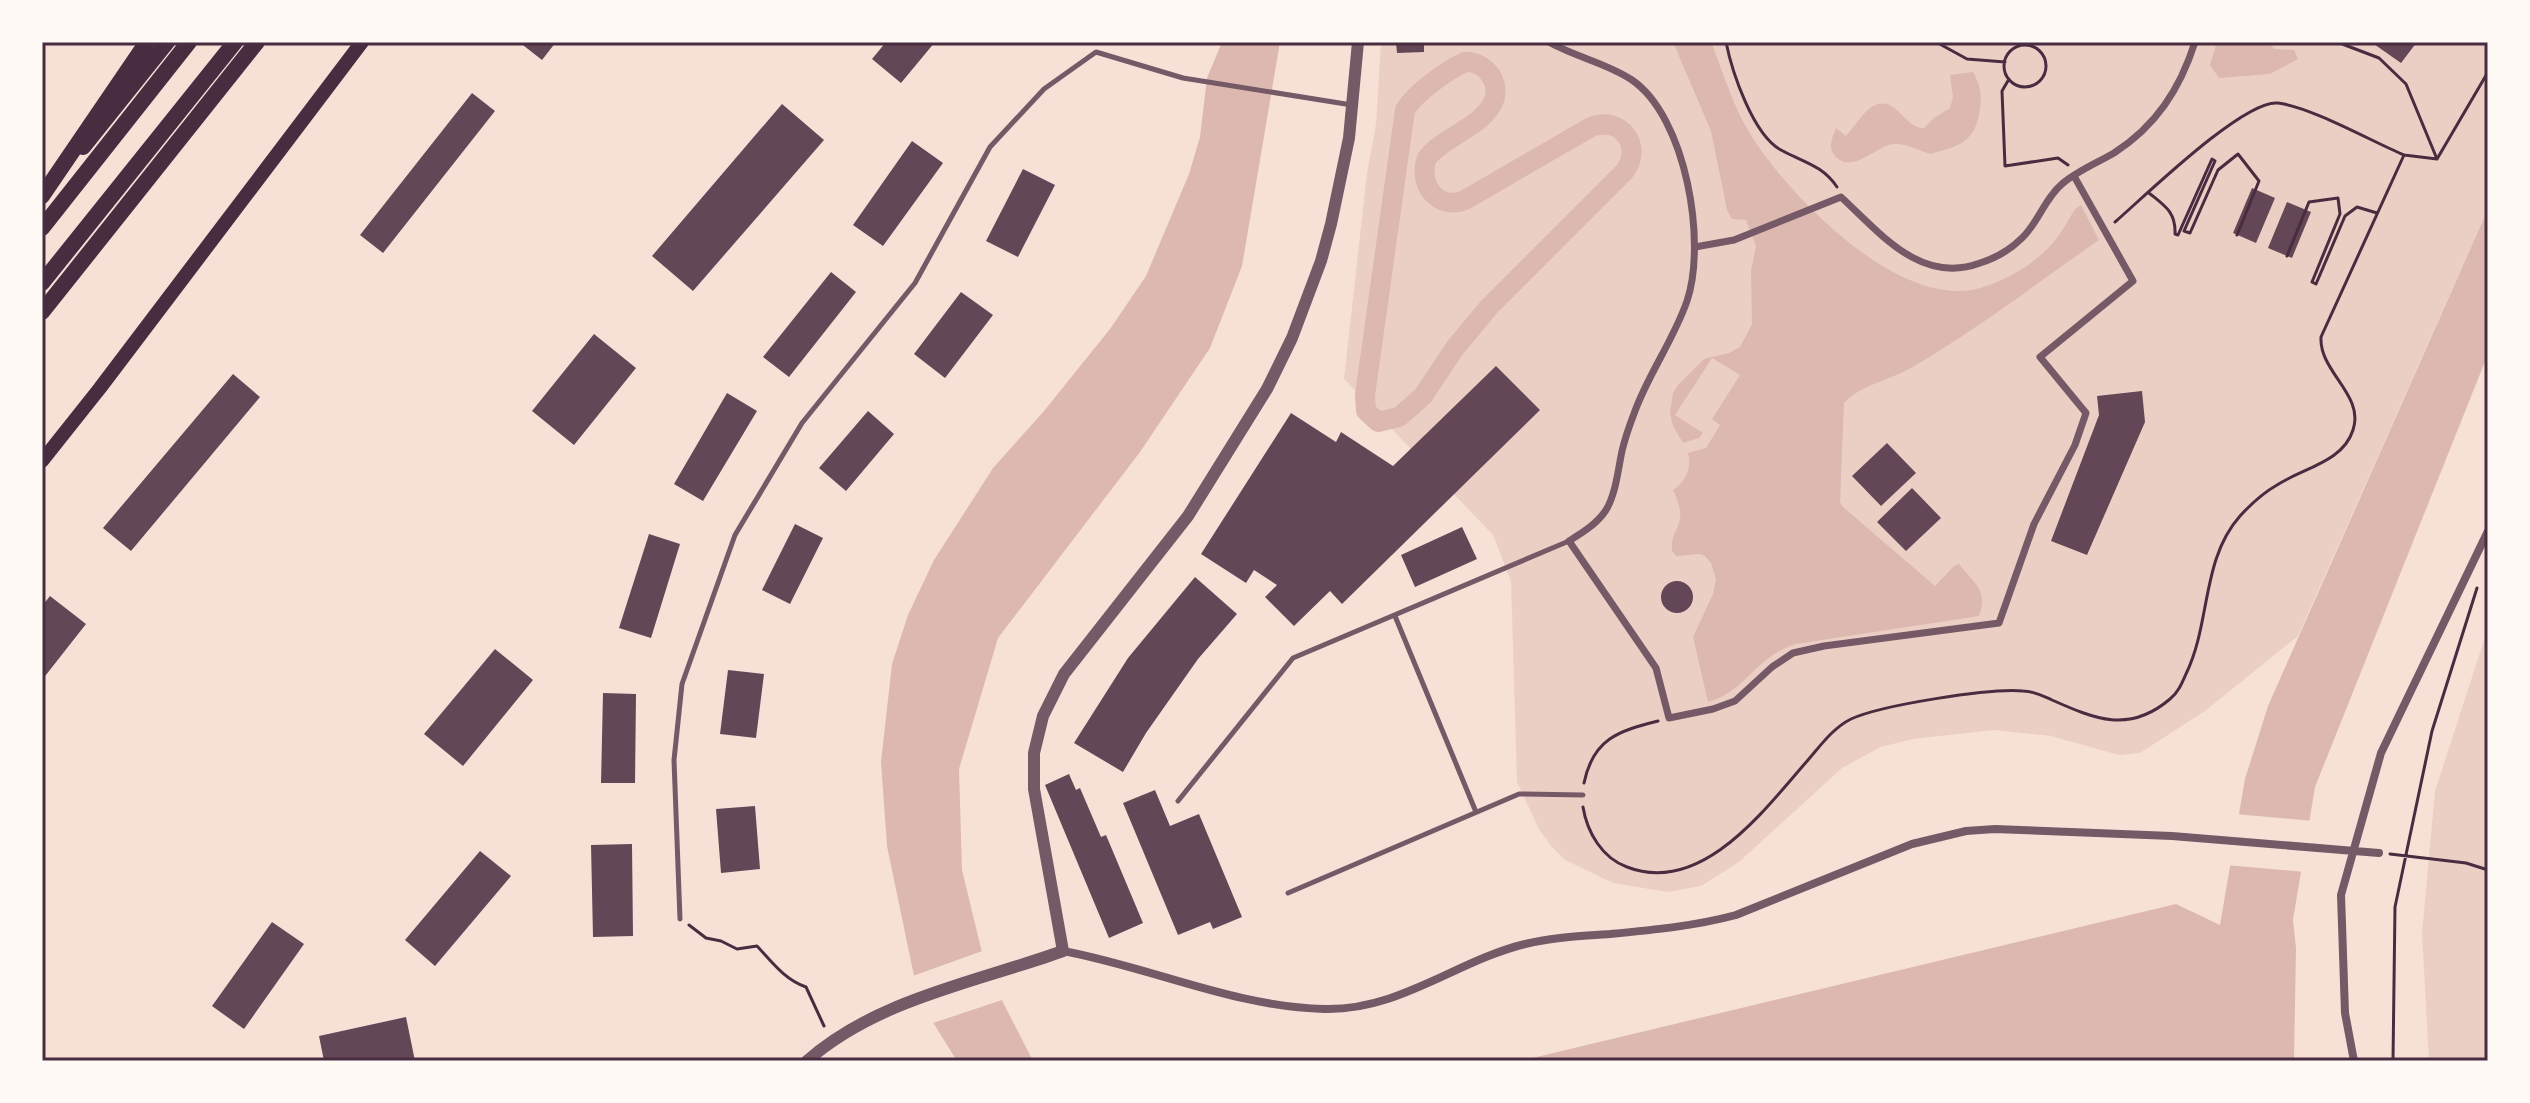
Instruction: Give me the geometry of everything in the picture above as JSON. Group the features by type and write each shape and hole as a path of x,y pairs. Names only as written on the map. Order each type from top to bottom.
{"main road":[{"path":"42,198 147,42"},
{"path":"42,198 167,42"},
{"path":"42,228 189,42"},
{"path":"42,283 238,42"},
{"path":"42,312 257,42"},
{"path":"42,461 362,42"}],"street":[{"path":"1063,951 1034,789 1034,753 1043,716 1064,674 1188,516 1267,389 1292,338 1321,261 1349,138 1358,42"},
{"path":"1549,42 1621,74 1650,97 1668,126 1684,169 1695,247 1694,273 1687,301 1636,408 1610,502 1596,521 1569,541 1656,668 1669,718 1735,701 1772,667 1793,653 1824,646 1999,623 2034,524 2075,445 2086,413 2040,357 2133,281 2074,176"},
{"path":"1695,247 1743,237 1841,197 1906,255 1927,265 1960,269 1995,257 2018,242 2059,186 2112,154 2152,123 2169,102 2195,42"},
{"path":"2354,1061 2345,1013 2341,895 2381,753 2488,531"},
{"path":"807,1061 852,1027 886,1012 1063,951 1269,1002 1301,1007 1351,1007 1406,994 1489,956 1526,943 1560,936 1690,926 1736,915 1880,856 1940,836 1995,829 2172,836 2379,853"}],"lane":[{"path":"680,919 674,760 682,684 735,535 802,423 915,283 990,147 1044,89 1096,52 1183,78 1353,105"},
{"path":"1178,801 1293,658 1569,541"},
{"path":"1395,616 1476,812"},
{"path":"1288,893 1519,794 1583,795"}],"path":[{"path":"1726,42 1745,103 1769,139 1779,150 1826,173 1837,186 1841,197"},
{"path":"1936,42 1967,59 2005,62"},
{"path":"2337,42 2379,58 2406,84 2437,159"},
{"path":"2024,45 2040,50 2046,65 2045,73 2034,85 2018,86 2009,79 2005,62 2010,52 2024,45"},
{"path":"2437,159 2488,72"},
{"path":"2009,79 2002,91 2005,166 2058,158 2066,163 2074,176"},
{"path":"2106,231 2209,141 2248,112 2266,103 2283,104 2309,112 2404,155 2437,159"},
{"path":"2149,193 2172,212 2176,222 2175,234 2178,235 2212,159 2215,161 2184,231 2190,233 2218,170 2238,154 2259,181 2237,235"},
{"path":"1669,718 1625,729 1603,744 1588,767 1583,811 1589,828 1607,854 1623,866 1636,870 1671,871 1699,862 1733,841 1834,730 1855,717 1910,704 2019,690 2038,694 2101,719 2124,721 2145,714 2170,699 2195,656 2214,565 2231,528 2260,496 2343,449 2353,431 2354,409 2325,361 2321,337 2404,155"},
{"path":"2287,256 2309,202 2338,198 2340,214 2312,282 2316,284 2345,216 2357,207 2377,213"},
{"path":"2393,1061 2395,907 2432,731 2479,582"},
{"path":"2379,853 2466,863 2488,870"},
{"path":"680,919 706,938 737,949 757,946 770,963 779,966 793,982 806,987 832,1040"}],"shaded area":[{"path":"1222,42 1280,42 1242,266 1210,348 1140,452 998,638 959,769 962,870 986,969 1033,1061 957,1061 919,1000 887,846 881,762 892,664 908,615 934,560 993,468 1110,329 1146,276 1189,174 1200,137 1207,78"},
{"path":"1381,42 2488,42 2488,209 2298,636 2205,711 2140,753 2119,755 2051,736 1994,730 1913,739 1881,747 1842,768 1739,862 1701,886 1668,892 1613,883 1565,860 1539,829 1517,782 1511,581 1493,535 1344,379 1367,173 1376,124"},
{"path":"1673,42 1711,42 1743,121 1787,183 1840,236 1901,276 1932,288 1961,291 1994,283 2016,273 2043,253 2081,205 2099,240 1958,339 1909,369 1858,392 1844,403 1840,502 1843,507 1935,586 1959,564 1981,594 1979,616 1796,644 1770,657 1732,690 1708,702 1693,637 1713,594 1716,579 1705,556 1676,556 1672,551 1680,519 1673,490 1687,474 1688,453 1706,448 1720,425 1712,419 1740,375 1712,358 1675,415 1703,433 1699,438 1683,443 1673,426 1670,413 1673,393 1678,385 1704,359 1740,347 1752,324 1751,271 1756,246 1746,220 1732,219 1727,210 1711,131"},
{"path":"2217,42 2266,42 2275,49 2294,50 2298,59 2270,74 2219,78 2210,65"},
{"path":"1973,72 1981,93 1978,119 1971,135 1958,145 1930,154 1893,144 1850,162 1833,154 1831,143 1836,128 1846,136 1873,106 1888,105 1917,127 1924,128 1950,108 1953,97 1950,75"},
{"path":"2488,209 2488,354 2315,787 2293,920 2296,948 2294,1061 1520,1061 2176,904 2220,925 2245,779 2268,706"},
{"path":"2488,628 2488,1061 2429,1061 2422,933 2435,791"}],"pier":[{"path":"2235,814 2314,821 2305,872 2226,865"},
{"path":"985,950 989,968 1005,999 930,1024 916,1001 910,977"}],"building":[{"path":"519,42 556,42 542,60"},
{"path":"886,42 935,42 901,83 872,59"},
{"path":"1396,42 1424,42 1424,52 1397,53"},
{"path":"2371,42 2417,42 2401,63"},
{"path":"472,93 495,111 383,253 360,235"},
{"path":"782,104 824,140 693,291 652,256"},
{"path":"912,141 943,163 883,246 853,225"},
{"path":"1023,169 1055,185 1018,257 986,241"},
{"path":"2252,188 2275,198 2256,243 2233,233"},
{"path":"2287,202 2311,212 2292,258 2268,248"},
{"path":"831,272 856,292 789,377 763,357"},
{"path":"961,292 993,315 945,378 914,354"},
{"path":"594,334 636,368 574,445 532,411"},
{"path":"1496,366 1540,410 1342,604 1330,591 1294,626 1265,597 1277,585 1254,570 1246,583 1201,554 1291,413 1336,442 1341,432 1393,466"},
{"path":"233,374 260,397 131,551 103,528"},
{"path":"2142,391 2145,422 2087,555 2051,541 2099,415 2097,396"},
{"path":"727,393 757,411 703,501 674,484"},
{"path":"868,411 894,434 846,491 819,468"},
{"path":"1887,443 1916,473 1881,506 1852,476"},
{"path":"1912,488 1941,518 1906,551 1877,522"},
{"path":"795,524 823,538 790,604 762,590"},
{"path":"1462,527 1477,559 1415,587 1401,555"},
{"path":"649,534 680,544 651,638 619,628"},
{"path":"1195,577 1237,614 1198,659 1146,733 1123,772 1074,743 1128,658"},
{"path":"1677,581 1688,586 1693,597 1688,608 1677,613 1666,608 1661,597 1666,586"},
{"path":"50,596 86,624 42,680 42,606"},
{"path":"495,649 533,680 463,766 424,734"},
{"path":"728,670 764,674 756,738 720,734"},
{"path":"603,693 636,694 635,783 601,783"},
{"path":"1069,774 1076,790 1080,788 1101,837 1106,835 1143,923 1109,938 1045,785"},
{"path":"1155,790 1170,826 1199,814 1242,917 1213,929 1210,922 1178,935 1123,803"},
{"path":"755,806 760,869 721,873 716,809"},
{"path":"632,844 633,936 593,937 591,845"},
{"path":"480,851 511,876 435,966 405,940"},
{"path":"272,922 304,944 244,1029 212,1006"},
{"path":"406,1017 415,1061 324,1061 319,1036"}],"waterway":[{"path":"1465,62 1486,70 1494,83 1495,98 1485,114 1427,158 1425,177 1432,193 1438,198 1446,202 1465,200 1591,127 1602,124 1612,125 1626,136 1632,153 1630,162 1624,172 1489,307 1455,348 1423,396 1399,417 1378,422 1366,411 1365,395 1405,110 1432,83 1465,62"}]}
